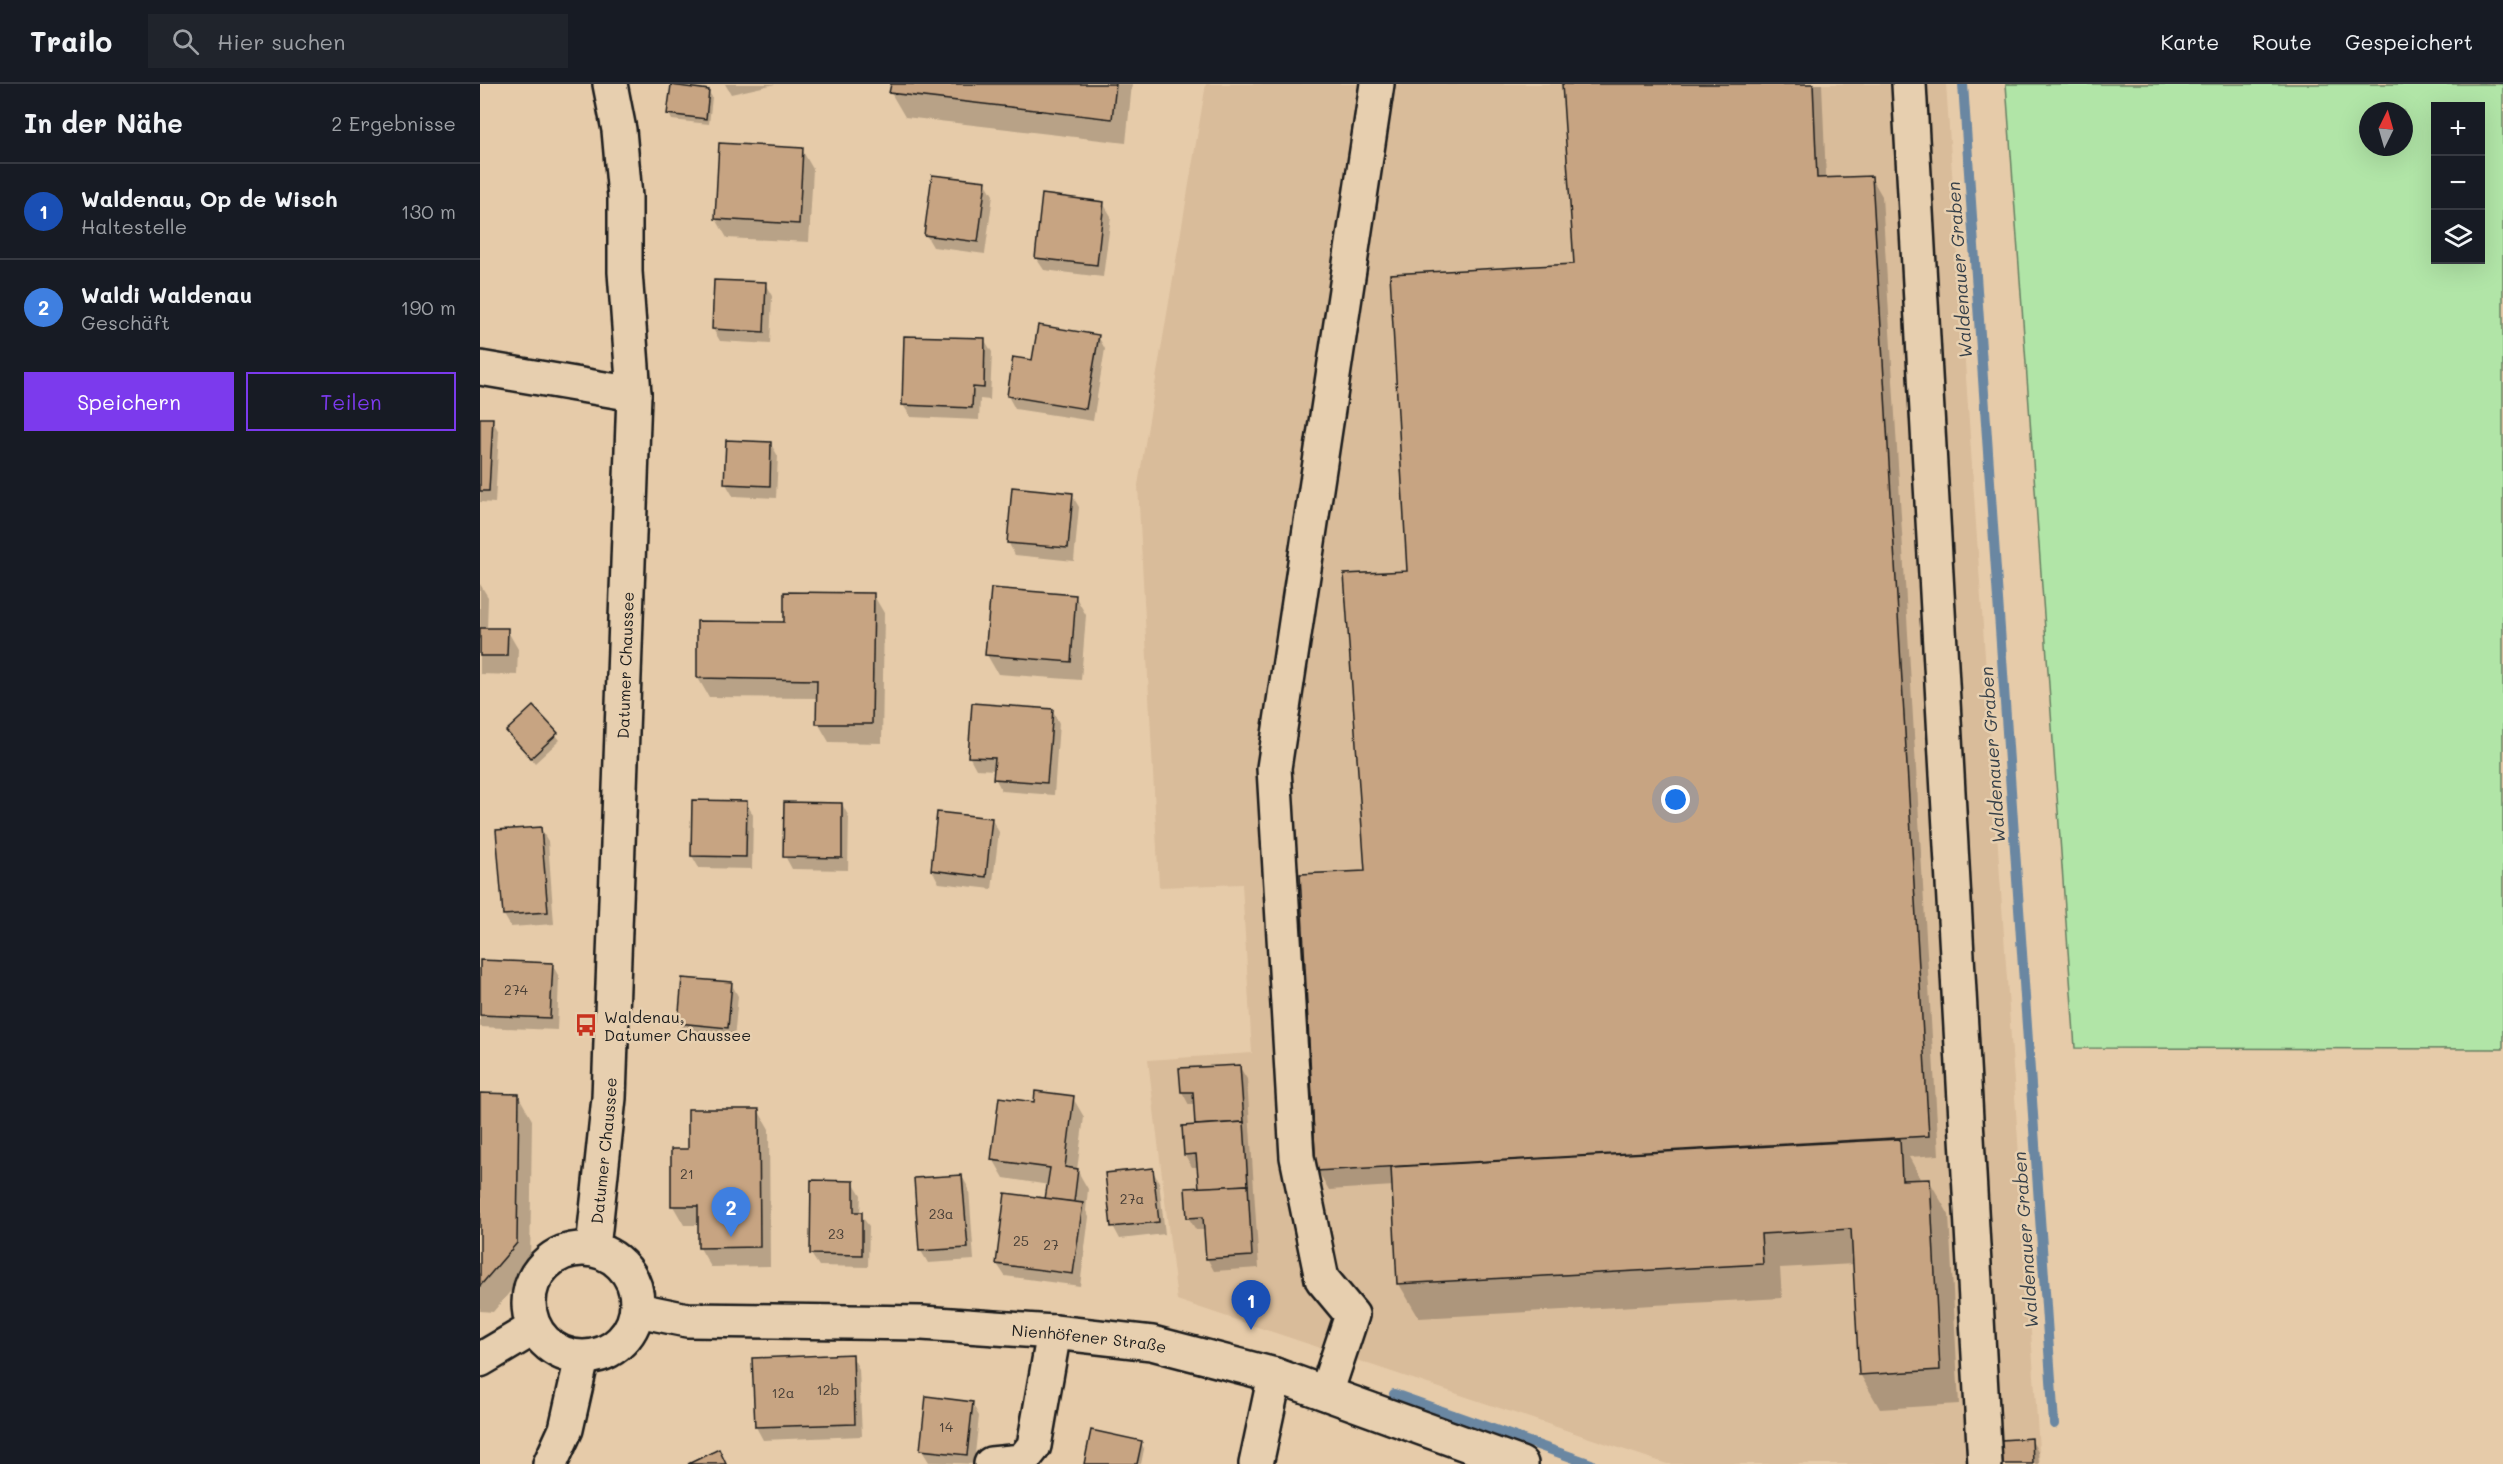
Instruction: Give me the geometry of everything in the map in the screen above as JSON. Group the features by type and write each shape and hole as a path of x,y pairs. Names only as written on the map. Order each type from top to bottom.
{"street":[{"name":"Datumer Chaussee","path":"593,1248 610,1089 634,394 625,272 625,197 619,130 610,84"},
{"path":"1326,1393 1352,1315 1322,1279 1298,1157 1274,768 1377,84"},
{"path":"1909,84 1985,1464"},
{"path":"480,368 634,394"},
{"path":"593,1248 618,1260 635,1283 638,1311 631,1330 619,1345 602,1355 582,1358 554,1349 534,1328 528,1298 538,1270 562,1251 593,1248"},
{"name":"Nienhöfener Straße","path":"638,1311 687,1320 922,1323 1054,1332 1152,1344 1275,1375 1521,1464"},
{"path":"480,1360 534,1328"},
{"path":"991,1464 1022,1461 1034,1446 1054,1332"},
{"path":"550,1464 566,1430 582,1358"},
{"path":"1256,1464 1275,1375"}],"shaded area":[{"path":"1206,84 1946,84 2040,1464 1667,1464 1177,1300 1148,1060 1252,1053 1242,884 1159,887 1138,485"}],"green space":[{"path":"2006,84 2503,84 2503,1049 2075,1048"}],"building":[{"path":"891,84 1116,84 1112,119 889,93"},
{"path":"1562,84 1813,84 1817,178 1872,176 1929,1136 1316,1171 1300,874 1365,871 1344,574 1407,571 1390,274 1574,264"},
{"path":"671,85 709,90 706,119 667,114"},
{"path":"719,143 803,148 799,224 715,219"},
{"path":"932,175 986,181 978,242 924,235"},
{"path":"1042,194 1104,202 1097,265 1035,258"},
{"path":"714,280 766,282 764,332 712,329"},
{"path":"1038,325 1099,335 1086,409 1007,396 1013,357 1032,360"},
{"path":"904,336 985,338 984,388 973,387 972,408 902,405"},
{"path":"480,418 493,418 489,491 480,491"},
{"path":"726,440 771,442 770,486 724,484"},
{"path":"1012,487 1073,493 1068,548 1007,543"},
{"path":"991,588 1076,595 1071,662 985,655"},
{"path":"784,592 874,593 872,724 816,724 817,680 697,678 697,621 784,622"},
{"path":"480,628 508,628 507,656 480,656"},
{"path":"972,703 1053,709 1047,783 993,779 995,758 968,757"},
{"path":"533,706 558,733 531,758 506,731"},
{"path":"692,800 747,801 746,857 691,856"},
{"path":"784,802 842,803 842,858 783,857"},
{"path":"937,812 992,818 986,877 931,870"},
{"path":"541,827 548,912 503,915 496,830"},
{"path":"480,960 553,963 550,1018 480,1015"},
{"path":"682,978 732,982 728,1028 678,1023"},
{"path":"1240,1065 1244,1122 1195,1125 1193,1092 1181,1092 1179,1068"},
{"path":"1035,1091 1074,1096 1065,1167 1078,1169 1074,1202 1045,1199 1050,1168 991,1160 999,1097 1034,1102"},
{"path":"480,1093 519,1094 517,1243 480,1286"},
{"path":"688,1109 759,1109 760,1247 698,1248 698,1206 671,1206 671,1149 688,1149"},
{"path":"1244,1122 1248,1185 1199,1188 1196,1154 1184,1155 1182,1126"},
{"path":"1900,1139 1902,1180 1930,1179 1940,1370 1859,1375 1851,1229 1761,1234 1763,1264 1397,1284 1391,1167"},
{"path":"1153,1168 1159,1222 1111,1227 1105,1173"},
{"path":"962,1175 968,1248 919,1251 914,1178"},
{"path":"811,1180 854,1181 854,1212 862,1212 862,1255 810,1254"},
{"path":"1248,1185 1252,1256 1206,1259 1203,1217 1187,1218 1185,1188"},
{"path":"1005,1193 1083,1203 1073,1274 996,1264"},
{"path":"853,1354 855,1424 755,1427 752,1358"},
{"path":"926,1396 973,1402 967,1455 920,1450"},
{"path":"1091,1430 1142,1441 1137,1464 1084,1464"},
{"path":"2032,1438 2033,1464 2003,1464 2001,1440"},
{"path":"719,1449 726,1464 688,1464"}],"waterway":[{"name":"Waldenauer Graben","path":"1963,84 2054,1424"},
{"path":"1394,1394 1591,1464"}],"place":[{"name":"Waldenau, Datumer Chaussee","path":"586,1025"},
{"name":"Waldi Waldenau","path":"731,1237"},
{"name":"Waldenau, Op de Wisch","path":"1251,1330"}]}
